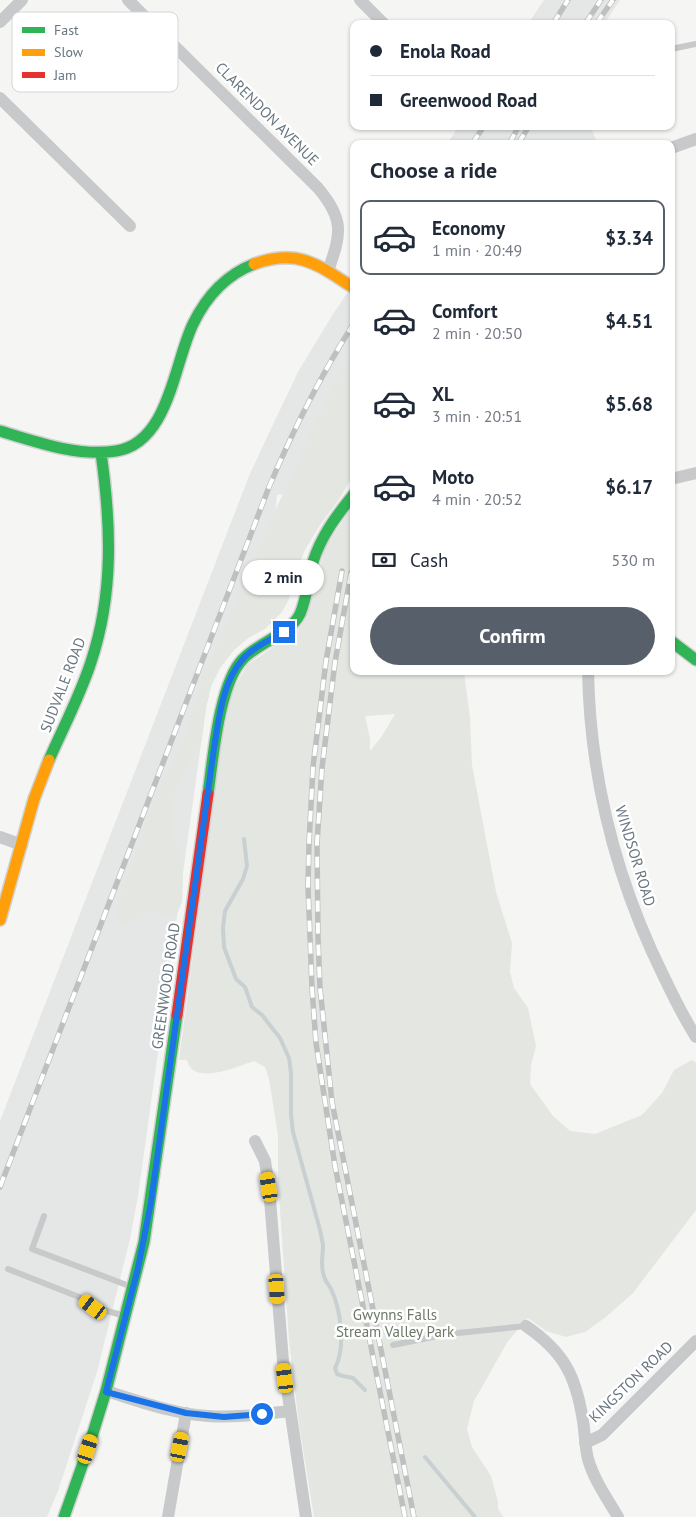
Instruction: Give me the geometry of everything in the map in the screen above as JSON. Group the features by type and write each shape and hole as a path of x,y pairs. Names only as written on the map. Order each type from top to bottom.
{"street":[{"path":"0,22 22,0"},
{"name":"CLARENDON AVENUE","path":"128,0 140,12"},
{"path":"360,0 380,20"},
{"name":"CLARENDON AVENUE","path":"178,49 318,188 330,203 338,228 337,244 328,270"},
{"path":"0,98 130,226"},
{"path":"675,147 696,139"},
{"path":"0,431 65,447 101,453 130,447 141,440 159,416 196,317 207,299 233,275 258,262 273,259 303,260 328,270 350,286"},
{"name":"SUDVALE ROAD","path":"0,920 35,797 92,662 102,624 107,588 110,525 101,453"},
{"path":"675,479 696,474"},
{"name":"GREENWOOD ROAD","path":"64,1517 106,1392 144,1242 214,748 226,690 242,660 252,651 284,632 299,616 312,563 319,546 327,530 350,499"},
{"path":"675,644 696,660"},
{"name":"WINDSOR ROAD","path":"588,675 592,747 613,848 628,896 646,942 680,1010 696,1037"},
{"path":"0,837 22,844"},
{"path":"255,1141 265,1161 269,1187 278,1304 290,1411 306,1517"},
{"path":"526,1326 556,1350 566,1366 575,1385 580,1405 588,1460 594,1476 618,1517"},
{"name":"KINGSTON ROAD","path":"585,1443 602,1435 696,1341"},
{"path":"106,1392 186,1413 224,1417 290,1411"},
{"path":"168,1517 186,1413"}],"lane":[{"path":"675,48 696,44"},
{"path":"44,1216 32,1249 133,1287"},
{"path":"8,1269 79,1297 93,1307 126,1316"},
{"path":"393,1345 448,1334 526,1326"}],"shaded area":[{"path":"544,0 620,0 607,20 531,20"},
{"path":"456,130 592,130 596,140 450,140"},
{"path":"350,289 350,383 297,492 277,495 266,628 248,638 234,650 220,668 211,686 206,708 138,1196 130,1239 97,1372 58,1491 47,1517 0,1517 0,1121 249,476 298,372"}],"green space":[{"path":"350,359 350,481 305,550 295,574 289,599 282,612 266,628 248,638 234,650 220,668 211,686 201,744 177,783 173,801 173,835 179,852 183,876 182,901 178,912 171,915 158,912 142,912 124,926 118,923 115,916 120,895 154,799 187,731 204,675 271,520 344,367"},
{"name":"Gwynns Falls Stream Valley Park","path":"350,510 350,675 464,675 470,717 472,765 496,892 512,943 510,972 514,988 528,1008 536,1046 531,1065 530,1084 553,1116 570,1131 595,1134 642,1115 662,1093 674,1070 692,1060 696,1063 696,1210 633,1293 606,1317 585,1332 566,1337 546,1331 528,1318 508,1341 474,1401 467,1429 472,1447 491,1476 498,1508 503,1517 314,1517 299,1425 289,1340 278,1181 278,1135 269,1079 265,1067 254,1061 207,1074 191,1068 187,1060 179,1060 220,749 232,692 247,665 298,630 305,620 325,548","holes":["395,714 382,736 370,751 370,739 365,716"]}],"waterway":[{"path":"244,839 247,866 243,879 225,911 223,927 224,947 236,979 245,987 252,1007 262,1015 280,1038 289,1058 293,1132 320,1230 325,1280 331,1289 340,1318 341,1340 335,1368 337,1374 353,1378 365,1390"},
{"path":"425,1457 475,1517"}],"railway":[{"path":"556,20 568,0"},
{"path":"588,20 601,0"},
{"path":"599,20 613,0"},
{"path":"475,140 481,130"},
{"path":"511,140 517,130"},
{"path":"520,140 527,130"},
{"path":"0,1187 269,487 308,403 350,330"},
{"path":"342,571 326,661 313,767 308,886 312,988 316,1043 335,1166 405,1517"},
{"path":"350,579 335,662 322,768 317,843 320,988 332,1102 414,1517"}],"traffic: fast":[{"path":"0,431 28,440 87,452 116,451 134,445 148,433 159,418 186,340 198,314 218,288 234,274 254,264"},
{"path":"49,760 87,675 104,610 107,584 108,532 101,453"},
{"path":"208,794 218,722 228,685 235,670 249,653 296,621 306,595 316,552 325,535 350,499"},
{"path":"675,644 696,660"},
{"path":"64,1517 106,1391 144,1242 177,1015"}],"traffic: slow":[{"path":"254,264 270,259 296,258 330,272 350,285"},
{"path":"0,920 34,799 49,760"}],"traffic: jam":[{"path":"177,1015 208,794"}],"route":[{"path":"262,1414 224,1417 207,1416 186,1413 106,1392 138,1268 151,1202 220,712 226,690 242,660 252,651 284,632"}]}
